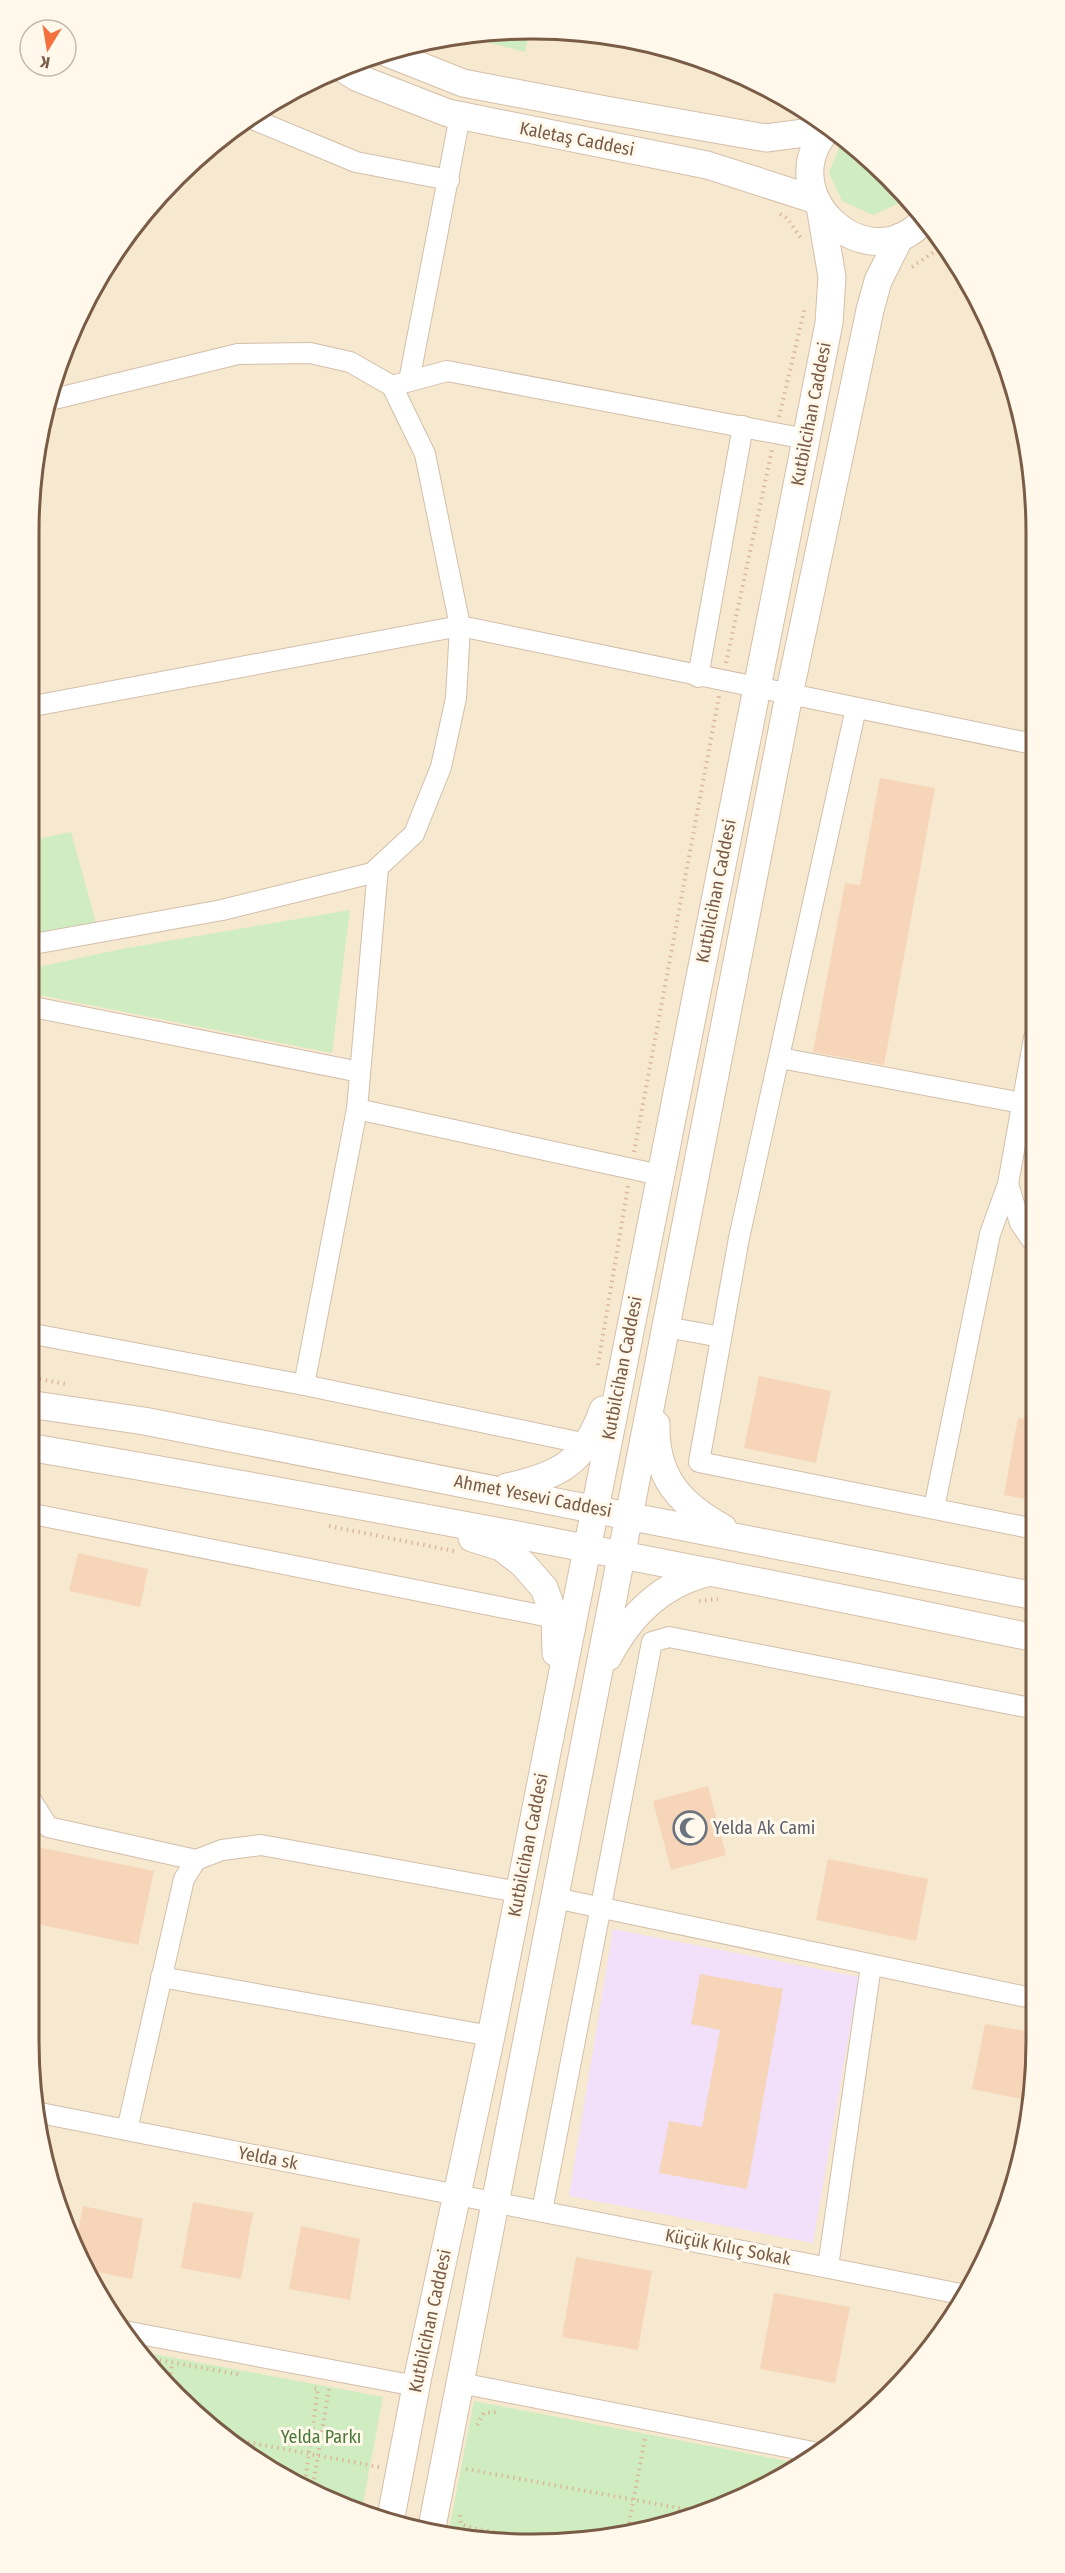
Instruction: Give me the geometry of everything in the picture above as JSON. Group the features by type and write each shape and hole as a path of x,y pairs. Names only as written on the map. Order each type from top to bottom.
{"street":[{"name":"Kaletaş Caddesi","path":"399,58 464,83 766,138 818,130"},
{"name":"Kaletaş Caddesi","path":"352,74 460,116 707,165 818,206"},
{"path":"39,943 222,910 372,873 414,834 441,767 456,698 460,626 425,454 401,383 449,180 460,116"},
{"path":"259,122 356,162 449,180"},
{"name":"Kutbilcihan Caddesi","path":"392,2513 416,2386 491,2036 832,302 832,277 810,170 815,148 824,135"},
{"path":"818,206 837,228 856,238 878,241 917,227"},
{"name":"Kutbilcihan Caddesi","path":"434,2525 461,2464 460,2383 789,695 870,310 878,281 917,227"},
{"path":"58,398 238,354 310,352 350,362 401,383 447,371 806,439"},
{"path":"698,677 743,426"},
{"path":"39,704 460,626 722,682 1026,743"},
{"path":"856,708 739,1238 699,1462 1026,1527"},
{"path":"304,1385 357,1109 378,868"},
{"path":"39,1008 360,1072"},
{"path":"780,1058 1022,1104"},
{"path":"934,1508 990,1234 1008,1184 1026,1082"},
{"path":"357,1109 660,1175"},
{"path":"1008,1184 1026,1216 1020,1223 1026,1232"},
{"path":"666,1327 722,1337"},
{"path":"39,1335 304,1385 587,1444"},
{"path":"495,1489 549,1476 566,1467 587,1444 598,1425 627,1344"},
{"path":"656,1382 656,1439 671,1485 684,1502 699,1515 742,1539"},
{"name":"Ahmet Yesevi Caddesi","path":"39,1406 144,1421 1026,1594"},
{"path":"39,1449 347,1501 622,1553 1026,1636"},
{"path":"347,1501 501,1547 523,1564 543,1588 555,1618 557,1701"},
{"path":"39,1515 555,1618"},
{"path":"599,1675 621,1633 653,1600 666,1589 690,1577 715,1572"},
{"path":"542,2211 652,1642 669,1637 1026,1707"},
{"path":"39,1813 48,1827 196,1860 222,1850 261,1845 518,1892"},
{"path":"127,2130 184,1879 196,1860"},
{"path":"555,1898 1026,1997"},
{"path":"828,2267 871,1965"},
{"path":"161,1977 491,2036"},
{"name":"Yelda sk","path":"44,2114 496,2201"},
{"name":"Küçük Kılıç Sokak","path":"496,2201 956,2293"},
{"path":"135,2333 416,2386"},
{"path":"460,2383 807,2451"}],"path":[{"path":"772,208 787,219 807,249"},
{"path":"910,269 937,250"},
{"path":"596,1373 631,1169 722,682 806,305"},
{"path":"171,2376 174,2341"},
{"path":"156,2360 251,2377"},
{"path":"313,2483 332,2370"},
{"path":"305,2478 318,2389 307,2387"},
{"path":"475,2431 484,2413 492,2411 504,2413"},
{"path":"629,2525 649,2420"},
{"path":"633,2437 657,2442"},
{"path":"245,2442 400,2470"},
{"path":"466,2481 461,2464 686,2509"},
{"path":"462,2503 461,2524 502,2533"}],"shaded area":[{"path":"500,40 565,40 597,43 629,48 691,65 751,90 807,122 858,161 904,207 943,258 975,314 1000,374 1017,436 1022,468 1026,532 1026,2040 1025,2073 1017,2137 1000,2199 975,2259 943,2315 924,2341 904,2366 858,2412 807,2451 751,2483 721,2496 691,2508 629,2525 565,2533 532,2534 468,2530 436,2525 374,2508 314,2483 258,2451 232,2432 207,2412 161,2366 122,2315 90,2259 77,2229 65,2199 48,2137 40,2073 39,532 43,468 48,436 65,374 90,314 105,286 122,258 161,207 207,161 232,141 258,122 314,90 374,65 405,56 436,48"},
{"path":"613,1929 859,1977 813,2243 569,2196"}],"green space":[{"path":"527,39 525,52 484,41"},
{"path":"840,146 858,161 900,203 873,215 842,201 829,173"},
{"path":"71,832 96,923 39,934 39,839"},
{"path":"350,910 332,1053 39,995 39,967 121,949"},
{"name":"Yelda Parkı","path":"151,2353 383,2397 363,2504 314,2483 258,2451 207,2412"},
{"path":"474,2401 790,2461 751,2483 691,2508 629,2525 565,2533 532,2534 450,2527"}],"building":[{"path":"880,778 935,788 884,1065 813,1052 845,883 860,885"},
{"path":"759,1376 831,1391 816,1463 744,1448"},
{"path":"1018,1418 1026,1419 1026,1499 1004,1495"},
{"path":"78,1553 148,1569 140,1607 69,1591"},
{"name":"Yelda Ak Cami","path":"708,1786 726,1855 671,1870 653,1801"},
{"path":"39,1847 154,1871 138,1945 39,1924"},
{"path":"828,1859 928,1879 916,1941 816,1920"},
{"path":"700,1974 783,1989 747,2189 659,2173 669,2121 702,2127 720,2030 691,2024"},
{"path":"985,2024 1026,2031 1023,2099 972,2089"},
{"path":"193,2202 253,2213 241,2279 181,2268"},
{"path":"83,2206 143,2219 132,2279 97,2272 78,2231"},
{"path":"301,2226 360,2239 350,2300 289,2289"},
{"path":"576,2257 652,2271 638,2350 562,2337"},
{"path":"774,2293 850,2307 835,2383 760,2369"}],"place":[{"name":"Yelda Ak Cami","path":"690,1828"}]}
